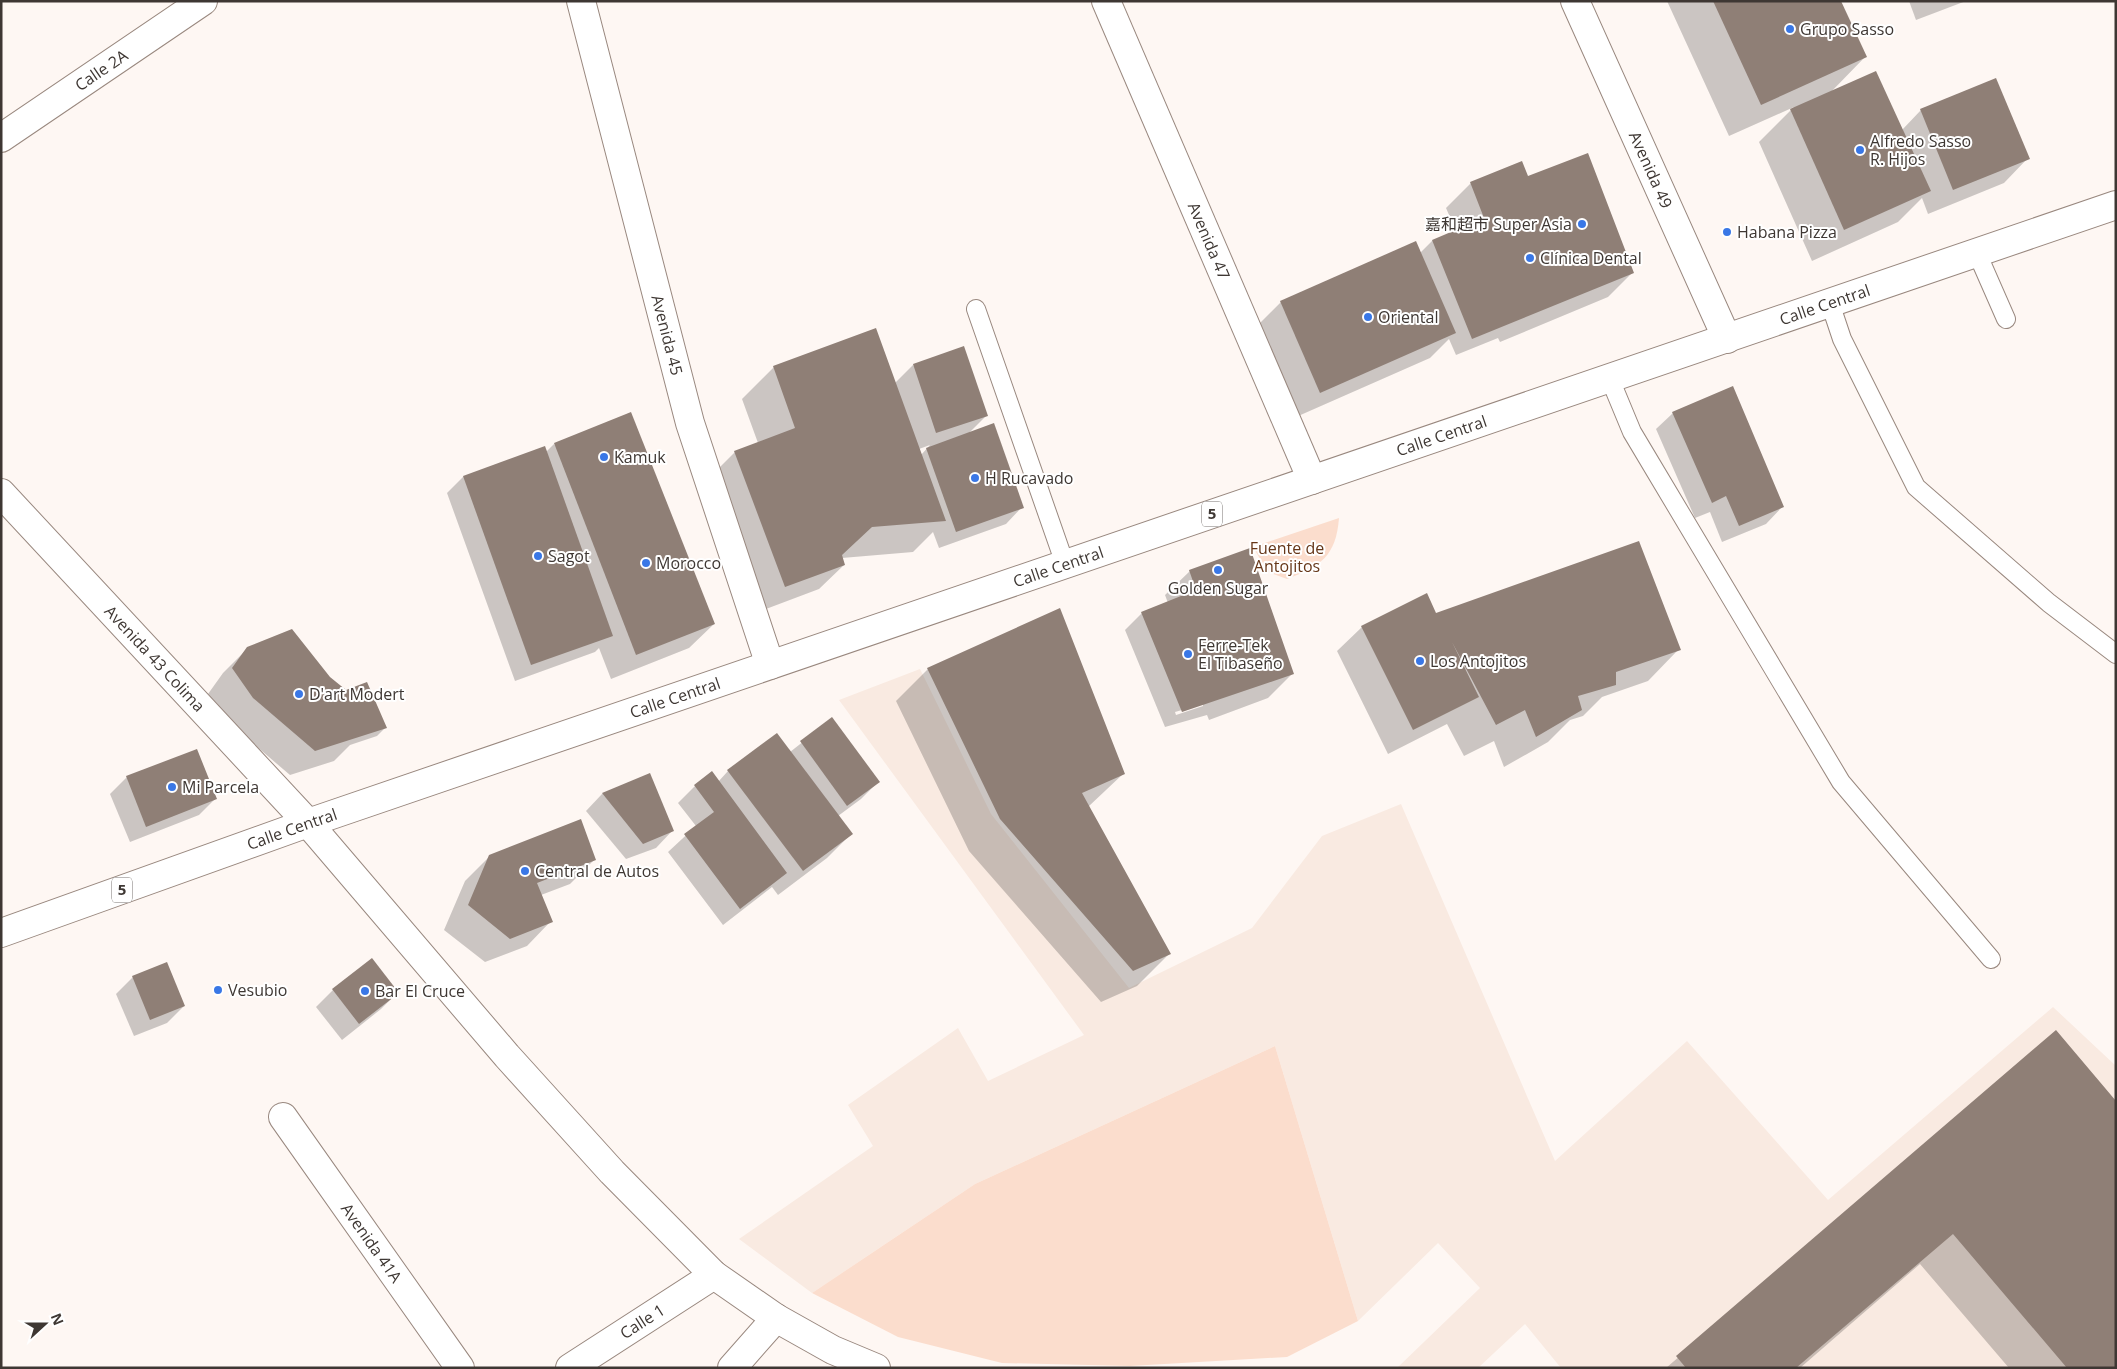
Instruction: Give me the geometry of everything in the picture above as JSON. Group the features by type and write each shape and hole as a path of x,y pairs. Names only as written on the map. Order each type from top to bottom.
{"main road":[{"name":"Calle 2A","path":"1,138 202,1"},
{"name":"Avenida 45","path":"580,1 690,423 770,665"},
{"name":"Avenida 47","path":"1106,1 1312,480"},
{"name":"Avenida 49","path":"1575,1 1727,339"},
{"name":"Calle Central","path":"1,933 308,823 2116,205"},
{"name":"Avenida 43 Colima","path":"1,493 308,823 507,1056 612,1172 714,1275 776,1318 833,1350 876,1368"},
{"name":"Avenida 41A","path":"283,1117 460,1368"},
{"name":"Calle 1","path":"570,1368 714,1275"},
{"path":"732,1368 776,1318"}],"lane":[{"path":"1977,253 2006,319"},
{"path":"1830,303 1842,339 1916,487 2049,603 2116,654"},
{"path":"976,309 1065,564"},
{"path":"1610,379 1632,432 1841,782 1991,959"}],"shaded area":[{"path":"920,669 991,814 1129,988 1252,928 1322,836 1401,804 1555,1161 1687,1041 1828,1200 2053,1007 2116,1066 2116,1368 1561,1368 1525,1324 1478,1368 1397,1368 1480,1288 1438,1243 1358,1321 1275,1046 975,1184 812,1293 739,1239 873,1146 848,1105 958,1028 988,1081 1084,1035 839,700"}],"green space":[{"name":"Fuente de Antojitos","path":"1339,518 1334,542 1325,558 1309,569 1287,579 1268,572 1253,547"},
{"path":"1275,1046 1358,1321 1287,1357 1130,1366 1002,1363 898,1337 812,1293 975,1184"}],"building":[{"name":"Grupo Sasso","path":"1713,1 1841,1 1867,57 1761,105"},
{"name":"Alfredo Sasso R. Hijos","path":"1876,71 1931,191 1844,230 1790,109"},
{"path":"1996,78 2030,159 1953,190 1920,109"},
{"path":"1588,153 1634,273 1472,339 1432,240 1484,218 1470,182 1522,161 1528,176"},
{"name":"Oriental","path":"1416,241 1456,333 1320,393 1280,301"},
{"path":"876,328 946,521 872,527 842,555 845,565 785,587 734,451 795,428 773,366"},
{"path":"964,346 988,416 936,433 913,364"},
{"path":"1733,386 1784,507 1739,526 1726,496 1712,503 1672,412"},
{"name":"Morocco","path":"631,412 715,624 636,655 554,443"},
{"name":"H Rucavado","path":"994,423 1024,508 956,532 926,448"},
{"name":"Sagot","path":"545,446 613,636 531,665 463,476"},
{"path":"1639,541 1681,650 1616,672 1616,685 1578,696 1582,710 1536,737 1525,710 1496,725 1452,642 1479,697 1413,730 1361,626 1427,593 1436,613"},
{"path":"1250,548 1294,674 1182,712 1141,612 1196,590 1189,570"},
{"path":"1060,608 1125,774 1082,793 1171,954 1133,971 1000,819 927,668"},
{"name":"D'art Modert","path":"292,629 330,677 346,690 367,682 387,728 315,751 253,698 232,668 247,647"},
{"path":"832,717 880,782 847,806 800,741"},
{"path":"777,733 853,834 803,871 727,770"},
{"name":"Mi Parcela","path":"197,749 217,799 146,827 126,776"},
{"path":"712,771 787,873 740,909 684,834 714,812 694,785"},
{"path":"650,773 674,831 643,844 602,793"},
{"name":"Central de Autos","path":"581,819 596,860 537,883 553,922 510,939 468,905 489,855"},
{"name":"Bar El Cruce","path":"372,958 399,993 359,1024 332,989"},
{"path":"167,962 185,1006 150,1020 132,976"},
{"path":"2056,1030 2116,1101 2116,1368 2067,1368 1953,1234 1796,1368 1686,1368 1676,1356"}],"place":[{"name":"Grupo Sasso","path":"1790,29"},
{"name":"Alfredo Sasso R. Hijos","path":"1860,150"},
{"name":"嘉和超市 Super Asia","path":"1582,224"},
{"name":"Habana Pizza","path":"1727,232"},
{"name":"Clínica Dental","path":"1530,258"},
{"name":"Oriental","path":"1368,317"},
{"name":"Kamuk","path":"604,457"},
{"name":"H Rucavado","path":"975,478"},
{"name":"Sagot","path":"538,556"},
{"name":"Morocco","path":"646,563"},
{"name":"Golden Sugar","path":"1218,570"},
{"name":"Ferre-Tek El Tibaseño","path":"1188,654"},
{"name":"Los Antojitos","path":"1420,661"},
{"name":"D'art Modert","path":"299,694"},
{"name":"Mi Parcela","path":"172,787"},
{"name":"Central de Autos","path":"525,871"},
{"name":"Vesubio","path":"218,990"},
{"name":"Bar El Cruce","path":"365,991"}]}
